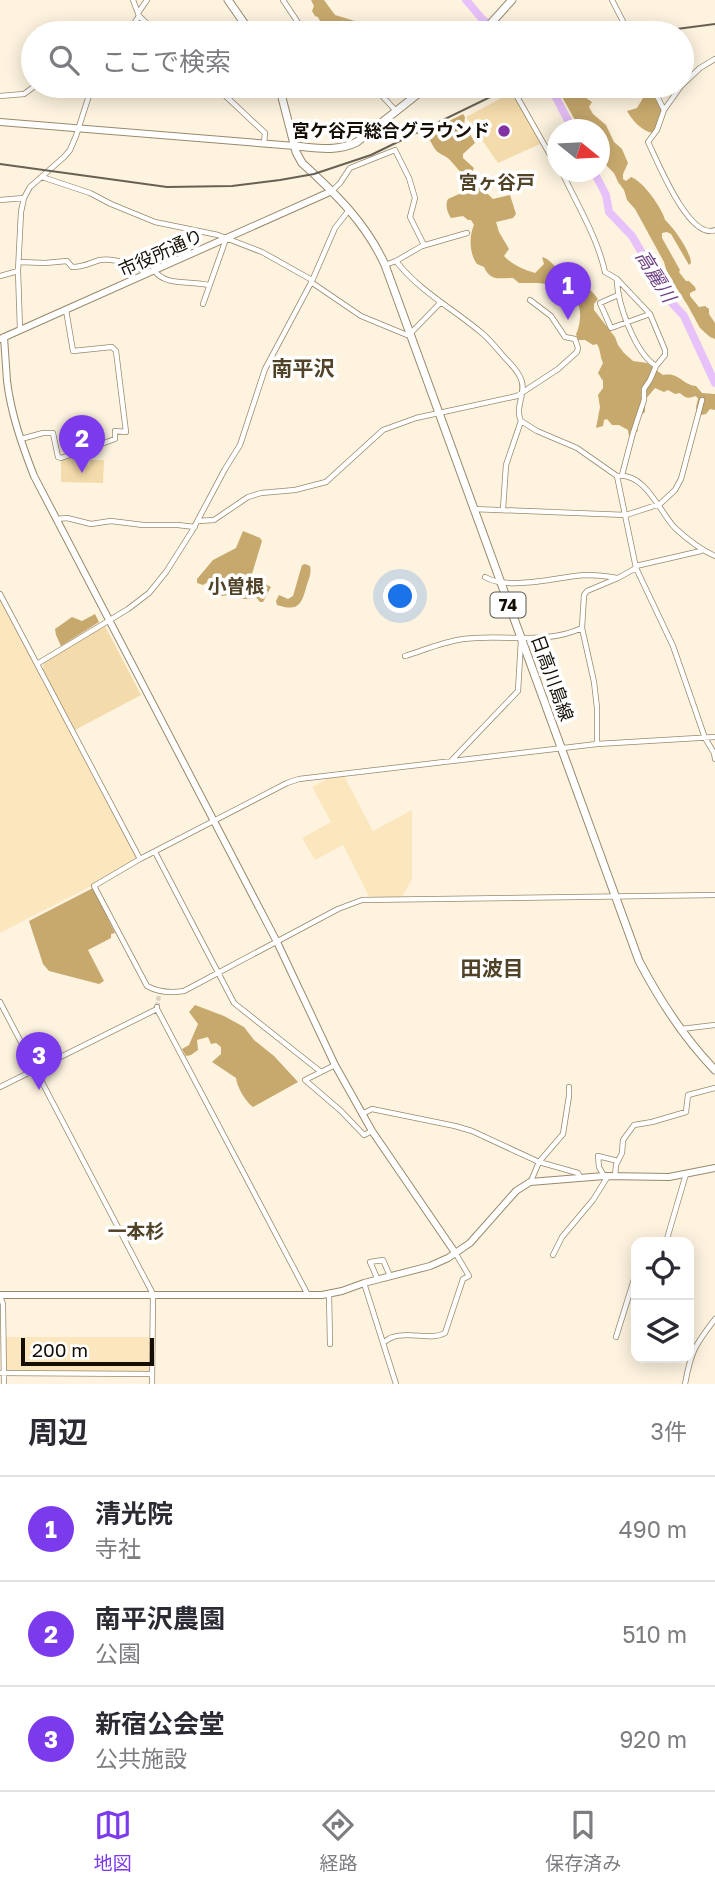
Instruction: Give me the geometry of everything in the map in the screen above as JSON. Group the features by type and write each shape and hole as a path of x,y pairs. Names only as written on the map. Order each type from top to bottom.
{"main road":[{"path":"228,0 243,21"},
{"path":"493,21 512,0"},
{"name":"日高川島線","path":"282,98 302,163 350,209 373,241 385,265 639,961 679,1029 715,1070"},
{"path":"295,146 326,149 348,146 413,98"}],"street":[{"path":"133,0 146,21"},
{"path":"135,21 147,0"},
{"path":"283,0 298,21"},
{"path":"612,0 623,21"},
{"path":"694,73 715,59"},
{"path":"0,96 21,94"},
{"path":"20,330 18,271 24,198 30,187 70,150 88,98"},
{"path":"228,98 265,133 264,143"},
{"path":"384,98 396,111"},
{"path":"518,98 547,149"},
{"path":"658,98 664,110"},
{"path":"672,98 664,110 657,130 648,142 673,194 693,222 706,231 715,230"},
{"path":"0,122 295,146"},
{"path":"332,191 350,169 395,150 409,178 415,198 410,216 424,245"},
{"path":"42,177 90,193 155,222 218,235 262,252 312,281 361,316 406,335 440,303"},
{"path":"567,182 595,238 605,272 617,279 650,314 665,350 665,355 644,388 644,400 620,475 636,567 673,646 715,760"},
{"name":"市役所通り","path":"2,338 332,191"},
{"path":"0,200 24,198"},
{"path":"37,664 139,601 158,583 195,527 240,445 265,369 312,281 335,229 350,209"},
{"path":"385,265 424,245 467,233"},
{"path":"202,304 226,239"},
{"path":"19,262 67,261 72,267 78,267 100,260 112,260 171,281 208,285"},
{"path":"396,261 405,273 440,303 484,334 515,369 523,383 519,417 521,421 506,465 503,509"},
{"path":"0,276 18,271"},
{"path":"617,279 618,295 628,321 642,350 656,366"},
{"path":"618,295 600,303 611,328 650,314"},
{"path":"198,521 214,520 248,497 261,493 295,490 326,482 383,430 416,418 522,394 558,369 578,348 575,339 565,337 551,316 530,300"},
{"path":"20,439 53,433 58,457 61,458 115,439 115,431 126,432 116,351 112,347 74,351 66,310"},
{"path":"2,338 7,381 20,439 34,476 277,942 335,1065 372,1131 469,1276 463,1279 445,1333 440,1336 394,1336 383,1343"},
{"path":"473,509 626,515 658,505 675,490 681,479 702,400"},
{"path":"521,421 577,448 620,475 635,478 673,526 701,551"},
{"path":"56,519 67,518 90,524 111,521 195,527"},
{"path":"597,744 594,682 582,628 584,595 636,567 701,551 715,556"},
{"path":"485,578 501,583 584,575 618,578"},
{"path":"0,594 140,859"},
{"path":"405,656 464,638 521,639 567,634 582,628"},
{"path":"451,761 518,691 521,639"},
{"path":"715,737 597,744 299,779 140,859 94,887 144,982 159,993 184,991 338,909 362,900 715,895"},
{"path":"155,852 234,1003 321,1072"},
{"path":"0,1002 153,1294 152,1384"},
{"path":"0,1087 157,1008 308,1295"},
{"path":"679,1029 715,1025"},
{"path":"335,1065 305,1080 364,1135 372,1131"},
{"path":"530,1182 539,1161 562,1133 569,1087"},
{"path":"553,1255 562,1237 609,1176 622,1153 623,1140 634,1125 682,1114 686,1112 688,1095 715,1088"},
{"path":"362,1114 372,1109 455,1126 539,1161 578,1173 580,1177"},
{"path":"609,1176 599,1167 598,1156 618,1161"},
{"path":"4,1384 3,1304 0,1295 308,1295 342,1291 438,1263 456,1254 470,1243 516,1191 530,1182 609,1176 654,1178 715,1168"},
{"path":"667,1237 686,1173"},
{"path":"378,1280 370,1262 383,1260 390,1276"},
{"path":"364,1283 396,1384"},
{"path":"616,1336 631,1289"},
{"path":"330,1293 330,1344"},
{"path":"685,1384 694,1348 715,1319"},
{"path":"2,1373 152,1374"}],"shaded area":[{"path":"311,0 324,0 335,15 355,21 320,21 312,11 314,6"},
{"name":"宮ケ谷戸総合グラウンド","path":"502,98 516,98 540,144 498,163 466,117"},
{"path":"563,98 586,98 592,102 589,107 599,119 574,119"},
{"path":"643,98 655,98 662,111 656,130 652,133 638,125 627,111 637,108"},
{"path":"463,114 464,125 469,129 475,143 463,154 463,158 474,168 471,174 493,199 510,195 516,214 513,218 496,222 509,249 504,256 510,262 535,273 544,264 542,257 584,285 598,299 594,310 624,353 633,361 647,363 663,375 673,375 696,386 702,393 715,394 715,410 710,409 701,415 696,409 698,398 695,396 687,398 680,393 675,394 668,390 664,392 655,388 645,400 645,412 634,420 638,431 629,436 628,430 612,425 607,419 604,420 603,426 596,428 600,407 598,395 603,388 603,381 598,373 603,363 597,344 578,340 576,334 580,312 577,302 569,296 557,298 557,287 553,285 519,283 513,278 490,275 484,267 477,264 472,255 471,234 474,225 471,220 463,216 451,218 448,213 448,199 468,190 469,187 449,159 436,151 425,133"},
{"path":"610,134 622,149 628,163 623,179 626,181 631,177 646,189 688,253 691,263 689,265 671,234 662,233 679,272 695,287 696,290 690,293 690,296 699,307 705,306 709,309 715,323 715,339 700,328 667,273 664,262 610,169"},
{"path":"79,455 79,464 89,465 90,460 104,460 103,483 61,482 61,461"},
{"path":"243,531 262,541 248,587 258,592 265,584 271,587 263,602 256,597 246,599 221,596 218,592 222,587 217,582 203,585 197,583 197,579 213,560 236,548"},
{"path":"302,565 310,566 310,574 300,603 289,608 277,605 279,595 288,599 293,596"},
{"path":"0,599 137,859 0,933"},
{"path":"95,614 99,622 61,646 55,629 72,617 82,621"},
{"path":"105,626 141,695 75,730 43,670 44,663"},
{"path":"344,776 373,831 412,810 412,879 402,897 370,898 343,845 315,860 302,838 331,822 312,787 329,778"},
{"path":"93,888 115,933 88,950 104,981 99,984 49,971 43,964 29,921"},
{"path":"195,1005 244,1027 298,1082 253,1107 242,1094 236,1078 212,1062 221,1054 221,1047 216,1043 211,1044 208,1037 197,1040 198,1050 191,1055 186,1056 182,1049 189,1045 198,1024 189,1012"},
{"path":"6,1337 150,1337 150,1372 6,1372"}],"waterway":[{"name":"高麗川","path":"466,0 484,21"},
{"name":"高麗川","path":"556,98 567,119"},
{"name":"高麗川","path":"599,182 606,195 609,212 632,236 661,291 684,316 715,383"}],"tunnel":[{"path":"157,1007 159,995"}],"railway":[{"path":"694,27 715,24"},
{"path":"0,164 167,187 232,186 280,180 314,174 371,155 488,98"}],"place":[{"name":"宮ケ谷戸総合グラウンド","path":"504,131"},
{"name":"清光院","path":"568,320"},
{"name":"南平沢農園","path":"82,473"},
{"name":"新宿公会堂","path":"39,1090"}],"district":[{"name":"宮ヶ谷戸","path":"497,182"},
{"name":"南平沢","path":"303,369"},
{"name":"小曽根","path":"236,586"},
{"name":"田波目","path":"492,969"},
{"name":"一本杉","path":"136,1231"}]}
